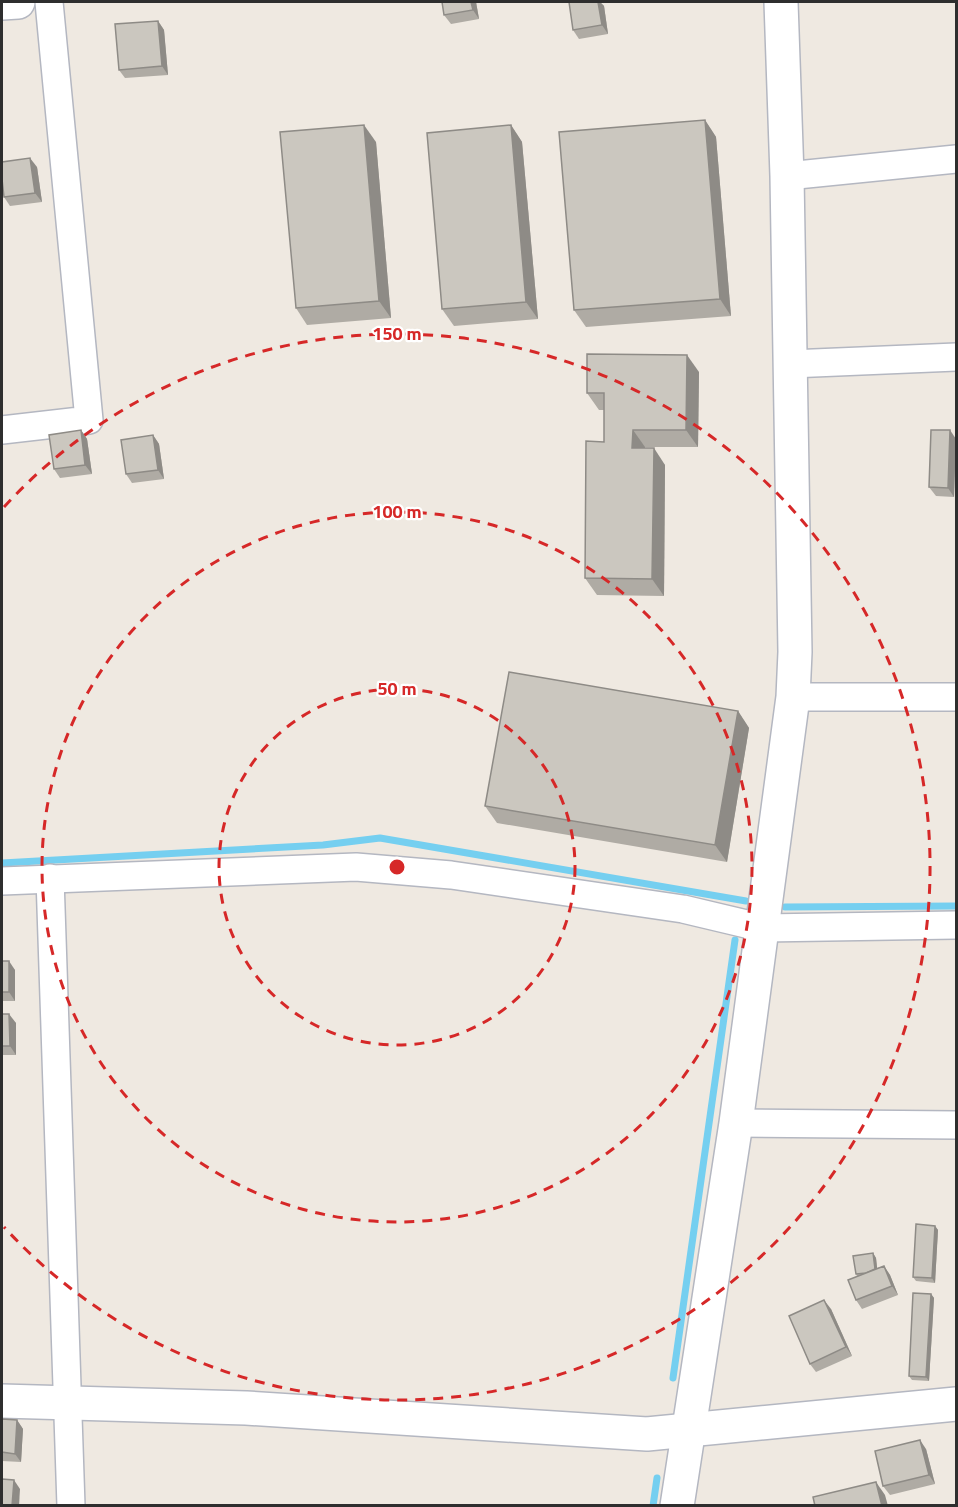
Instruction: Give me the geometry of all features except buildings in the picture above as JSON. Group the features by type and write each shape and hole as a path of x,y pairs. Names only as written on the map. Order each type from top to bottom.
{"street":[{"path":"2,3 18,2"},
{"path":"2,430 89,420 49,2"},
{"path":"677,1506 736,1123 793,697 795,652 787,176 781,2"},
{"path":"787,176 957,159"},
{"path":"789,364 957,357"},
{"path":"793,697 957,697"},
{"path":"2,881 356,867 451,875 683,909 763,928 957,925"},
{"path":"50,878 71,1506"},
{"path":"736,1123 957,1125"},
{"path":"2,1401 246,1408 647,1434 687,1432 957,1404"}],"waterway":[{"path":"2,863 323,845 380,838 746,901"},
{"path":"785,907 956,906"},
{"path":"673,1378 735,940"},
{"path":"653,1506 657,1478"}]}
